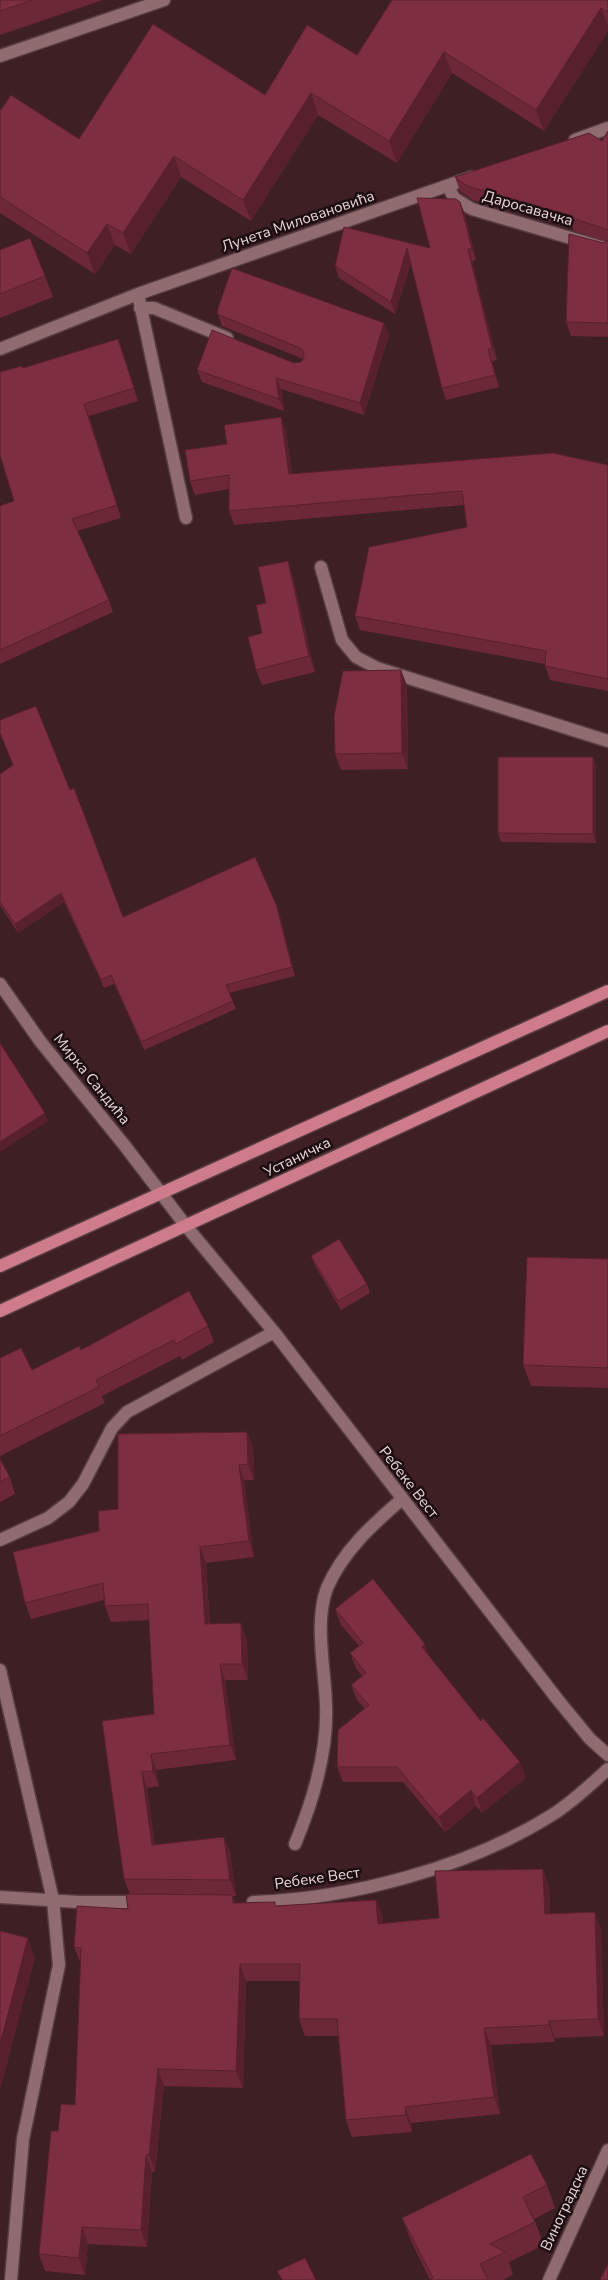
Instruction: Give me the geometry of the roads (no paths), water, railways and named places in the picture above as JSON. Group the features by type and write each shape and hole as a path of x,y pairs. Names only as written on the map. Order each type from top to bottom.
{"main road":[{"name":"Устаничка","path":"0,1266 80,1228 608,991"},
{"name":"Устаничка","path":"0,1311 98,1264 186,1226 608,1031"}],"street":[{"path":"0,56 164,0"},
{"path":"564,144 608,128"},
{"name":"Лунета Миловановића","path":"0,348 138,294 484,173"},
{"name":"Даросавачка","path":"448,186 454,198 472,209 608,249"},
{"path":"138,294 186,518"},
{"path":"140,308 154,308 236,341"},
{"path":"321,567 342,640 356,657 377,668 608,741"},
{"name":"Мирка Сандића","path":"0,984 40,1040 186,1226"},
{"name":"Ребеке Вест","path":"186,1226 274,1332 558,1700 590,1738 608,1755"},
{"path":"0,1540 48,1518 69,1502 83,1484 112,1428 127,1412 274,1332"},
{"path":"295,1844 310,1807 322,1753 326,1707 321,1623 326,1590 342,1559 367,1530 402,1499"},
{"path":"0,1670 53,1900 59,1966 24,2140 11,2280"},
{"name":"Ребеке Вест","path":"240,1903 284,1901 378,1885 467,1858 553,1815 608,1769"},
{"path":"0,1897 155,1902"},
{"name":"Виноградска","path":"549,2280 608,2150"}]}
